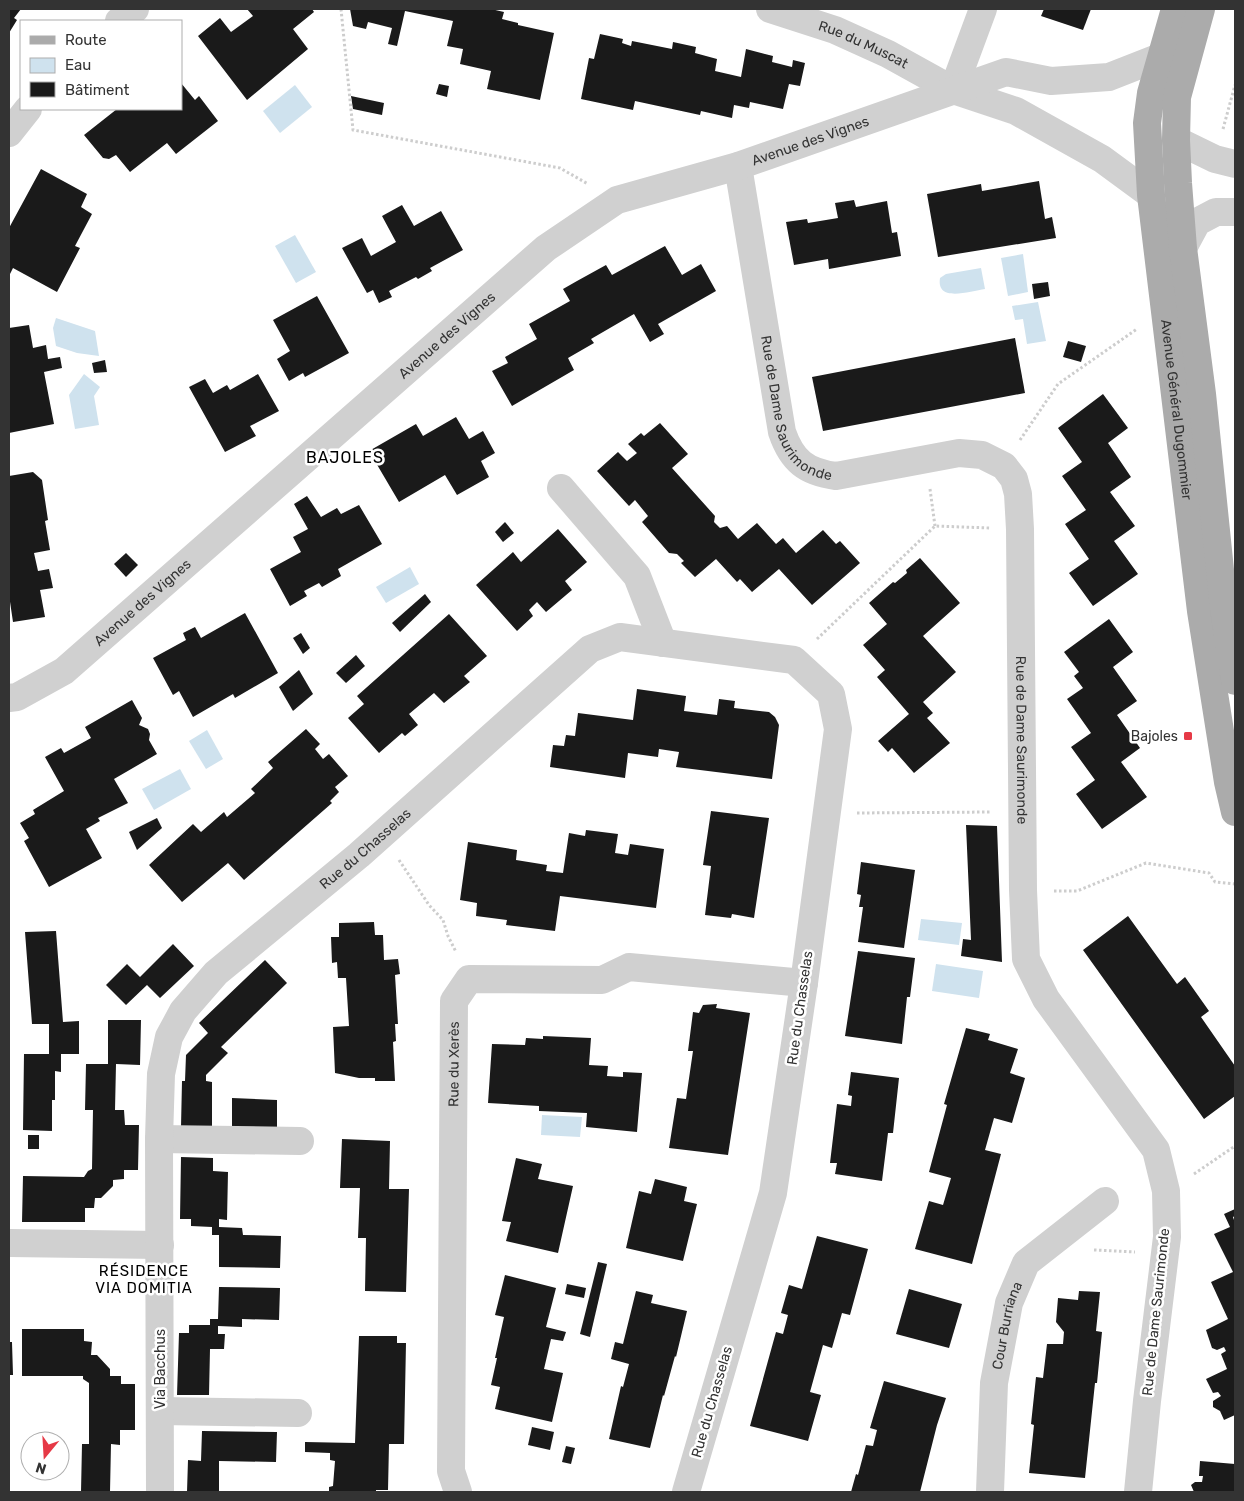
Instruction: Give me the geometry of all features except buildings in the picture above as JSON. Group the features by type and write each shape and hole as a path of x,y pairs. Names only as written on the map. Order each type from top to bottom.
{"main road":[{"name":"Avenue Général Dugommier","path":"1175,9 1151,93 1147,122 1151,195 1201,611 1228,782 1235,812"},
{"name":"Avenue Général Dugommier","path":"1201,9 1177,98 1176,140 1183,248 1203,404 1224,609 1235,680"}],"street":[{"path":"120,20 135,9"},
{"name":"Rue du Muscat","path":"770,9 835,30 888,54 953,90"},
{"path":"983,9 953,90 1016,111 1102,160 1151,195"},
{"name":"Avenue des Vignes","path":"9,698 17,697 64,671 546,248 617,200 738,166 1006,72 1051,81 1109,77 1160,57"},
{"path":"9,133 27,110"},
{"path":"1176,140 1225,162"},
{"name":"Rue de Dame Saurimonde","path":"738,166 782,432 788,449 803,465 819,474 836,476 959,453 982,455 1004,466 1014,479 1018,494 1020,529 1023,890 1026,959 1046,999 1156,1150 1166,1191 1167,1237 1138,1492"},
{"path":"1183,248 1197,222 1216,212 1235,212"},
{"path":"561,488 637,576 663,643"},
{"name":"Rue du Chasselas","path":"159,1139 161,1074 169,1037 182,1010 216,973 382,835 590,649 620,637 794,660 831,694 838,729 804,983 773,1193 686,1492"},
{"path":"469,979 602,980 629,967 804,983"},
{"name":"Rue du Xerès","path":"458,1492 451,1471 454,1001 469,979"},
{"path":"159,1139 300,1141"},
{"name":"Via Bacchus","path":"159,1139 160,1492"},
{"name":"Cour Burriana","path":"990,1492 994,1382 1009,1303 1026,1263 1105,1201"},
{"path":"9,1243 160,1245"},
{"path":"160,1411 298,1413"}],"path":[{"path":"341,9 353,130 560,168 617,200"},
{"path":"1225,162 1235,85"},
{"path":"1004,466 1058,384 1164,310"},
{"path":"794,660 935,526 1020,529"},
{"path":"827,813 1023,812"},
{"path":"382,835 429,905 443,920 448,936 469,979"},
{"path":"1023,890 1078,891 1146,863 1209,873 1215,882 1235,884"},
{"path":"1203,1168 1235,1146"}],"water":[{"path":"295,85 312,107 280,133 263,111"},
{"path":"295,235 316,272 296,283 275,246"},
{"path":"1023,254 1028,292 1008,296 1001,258"},
{"path":"981,268 985,289 955,294 943,291 940,286 940,278 946,274"},
{"path":"1038,302 1046,341 1027,344 1023,319 1015,320 1012,306"},
{"path":"56,318 95,331 99,356 77,353 56,346 53,328"},
{"path":"84,374 100,387 94,396 99,425 75,429 69,395"},
{"path":"410,567 419,584 386,603 376,587"},
{"path":"207,730 223,759 206,769 189,741"},
{"path":"180,769 191,789 154,810 142,789"},
{"path":"921,919 962,923 959,945 918,940"},
{"path":"936,964 983,971 979,998 932,991"},
{"path":"542,1115 582,1117 580,1137 541,1135"}],"place":[{"name":"Bajoles","path":"1188,736"}],"district":[{"name":"BAJOLES","path":"345,457"},
{"name":"RÉSIDENCE VIA DOMITIA","path":"144,1280"}]}
